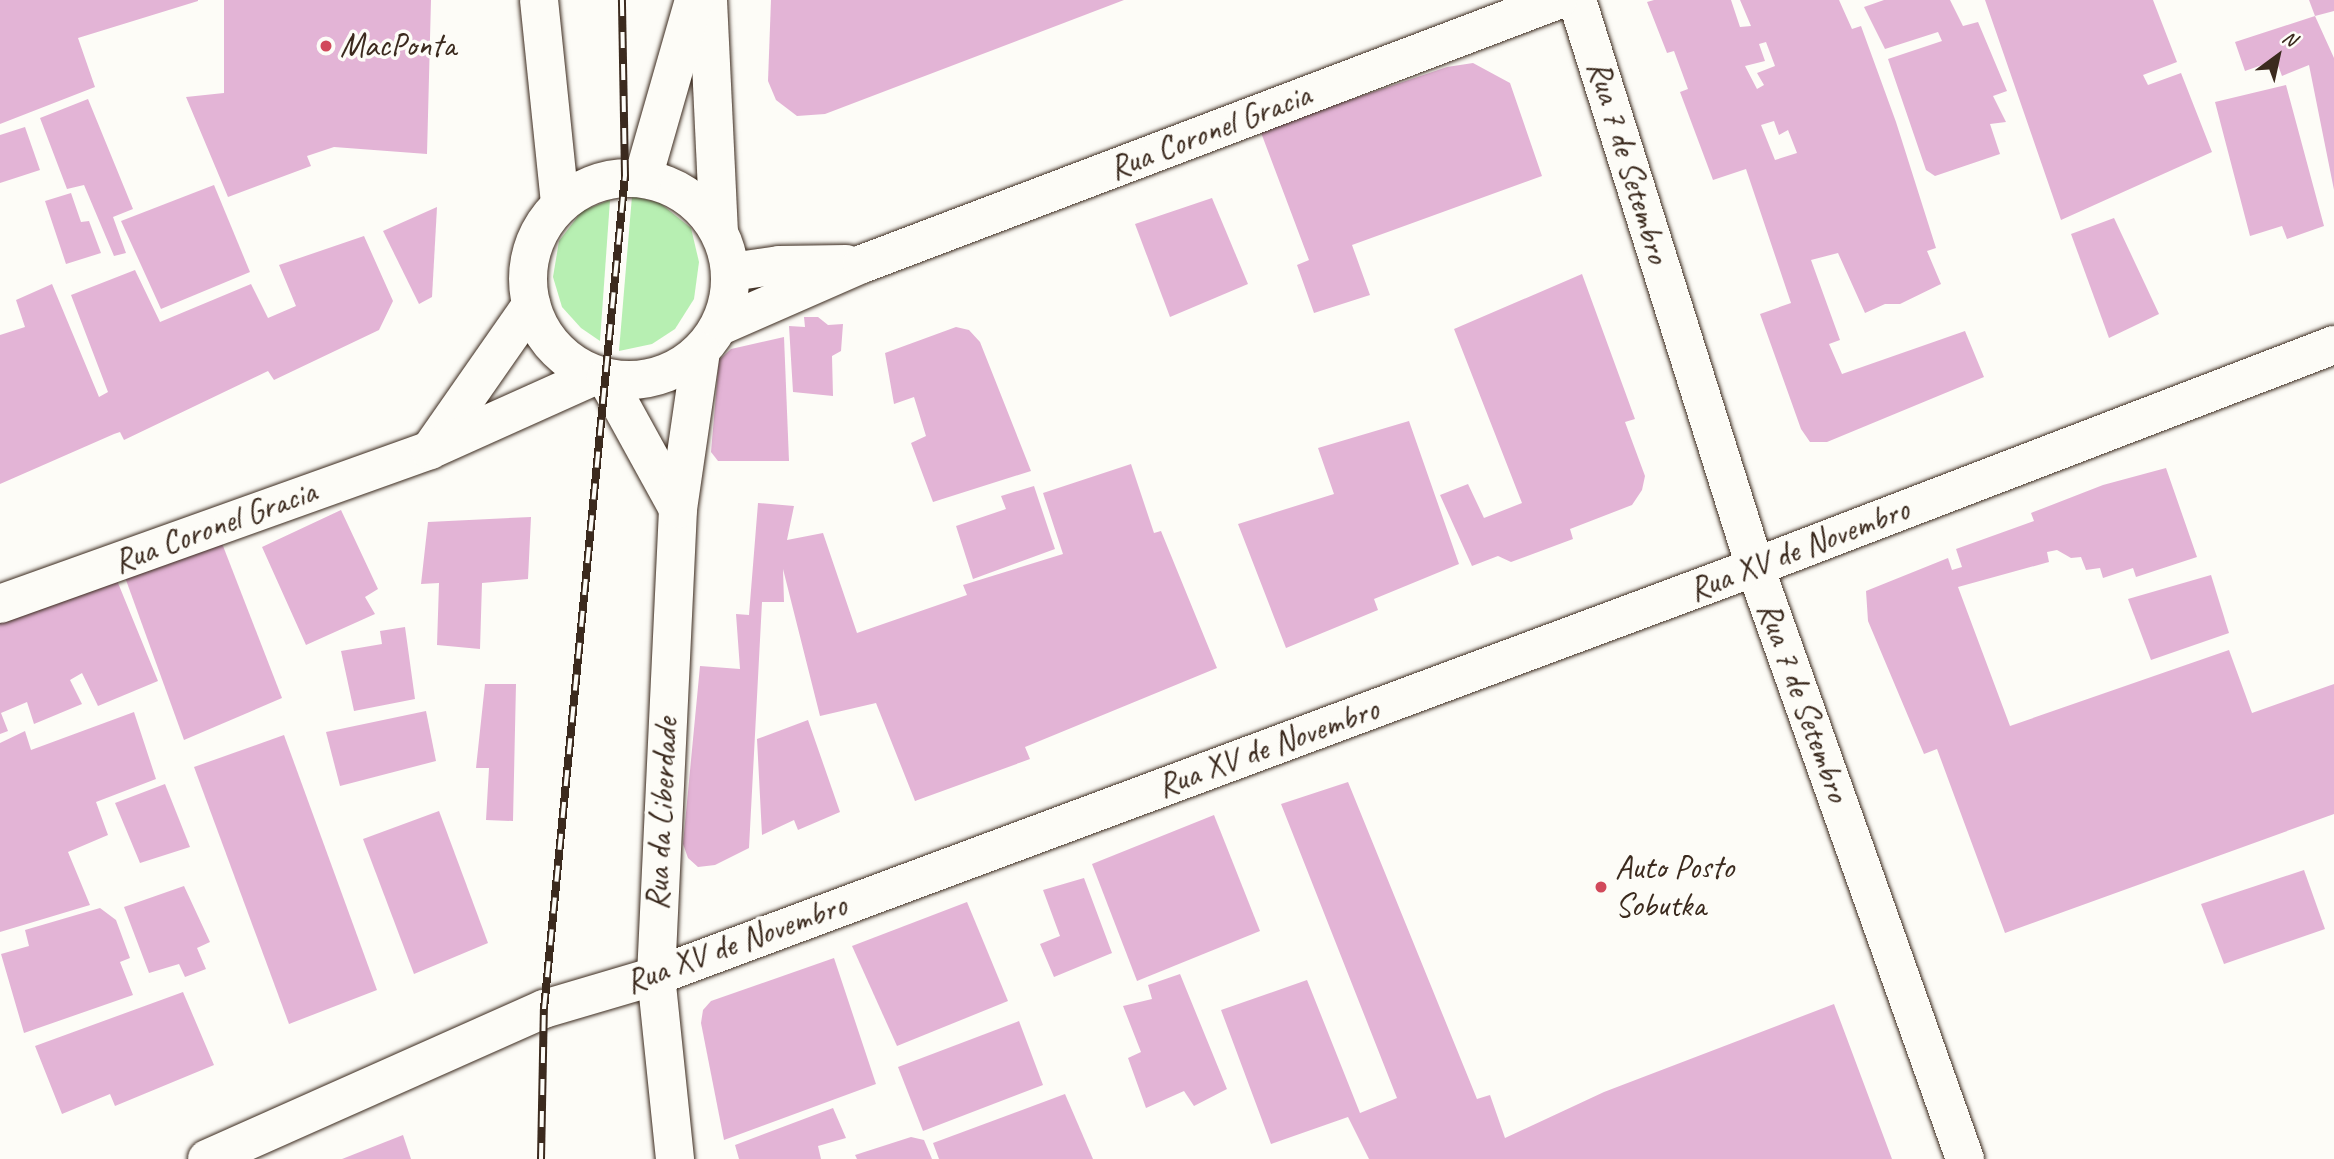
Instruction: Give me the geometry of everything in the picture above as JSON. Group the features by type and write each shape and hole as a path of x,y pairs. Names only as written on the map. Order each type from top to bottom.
{"main road":[{"path":"539,0 560,202"},
{"path":"643,178 694,0"},
{"path":"708,0 719,230 731,272 729,300 710,339 673,372 640,381 601,377 552,348 531,305 527,266 538,232 560,202 590,184 625,176 643,178 679,191 701,207 719,230"},
{"name":"Rua Coronel Gracia","path":"710,339 862,264 1558,0"},
{"name":"Rua 7 de Setembro","path":"1577,0 1755,567 1965,1159"},
{"name":"Rua Coronel Gracia","path":"731,272 779,265 862,264"},
{"path":"430,450 531,305"},
{"name":"Rua da Liberdade","path":"675,1159 656,976 678,509 710,339"},
{"name":"Rua XV de Novembro","path":"207,1159 544,1009 656,976 1755,567 2334,345"},
{"path":"601,377 678,509"},
{"name":"Rua Coronel Gracia","path":"0,604 430,450 601,377"}],"green space":[{"path":"632,196 660,203 691,228 699,262 694,299 675,329 652,344 619,351"},
{"path":"610,200 600,341 581,328 562,307 553,277 559,241 582,211"}],"building":[{"path":"0,0 198,1 78,38 95,87 0,124"},
{"path":"224,0 431,0 427,154 334,147 307,156 311,166 228,197 186,97 224,93"},
{"path":"771,0 1124,0 825,114 797,116 776,100 768,81"},
{"path":"1731,0 1740,27 1751,26 1740,0 1839,0 1852,29 1861,26 1896,122 1936,248 1927,251 1941,284 1900,304 1885,304 1865,313 1838,253 1811,260 1840,340 1829,344 1842,374 1965,331 1984,377 1827,442 1810,442 1801,429 1760,314 1791,303 1746,169 1713,180 1680,92 1688,89 1674,51 1667,53 1647,2","holes":["1766,42 1775,66 1757,73 1764,85 1757,89 1745,66 1765,61 1759,44","1774,121 1779,135 1788,130 1797,153 1775,160 1761,125"]},
{"path":"1884,0 1950,0 1963,26 1978,22 2007,91 1993,96 2006,122 1990,124 2000,154 1935,176 1926,170 1888,59 1942,41 1938,32 1885,49 1864,7"},
{"path":"1985,0 2153,0 2177,62 2143,75 2148,85 2181,73 2212,152 2061,220"},
{"path":"2309,0 2334,0 2334,11 2315,16"},
{"path":"2315,16 2334,58 2334,190 2309,65 2282,76 2276,60 2245,71 2235,42"},
{"path":"1473,63 1510,83 1542,176 1352,245 1370,295 1314,313 1297,265 1309,260 1260,130 1447,67"},
{"path":"2286,85 2324,226 2287,239 2282,226 2250,236 2215,102"},
{"path":"88,99 133,209 113,217 126,253 114,256 84,185 67,189 40,118"},
{"path":"25,127 40,170 0,183 0,135"},
{"path":"214,185 250,272 161,309 121,221"},
{"path":"71,193 81,222 89,221 101,253 66,264 45,201"},
{"path":"1212,198 1248,284 1170,317 1135,224"},
{"path":"437,207 432,297 419,304 383,231"},
{"path":"2114,218 2159,314 2109,338 2071,234"},
{"path":"364,236 393,301 379,330 274,380 268,371 124,440 120,432 114,434 0,484 0,335 25,327 16,300 52,284 99,397 108,392 71,295 135,270 160,322 251,284 268,318 296,306 279,265"},
{"path":"1582,274 1635,419 1625,422 1645,476 1642,490 1632,505 1570,529 1573,539 1511,562 1498,556 1472,566 1440,495 1468,484 1484,518 1522,503 1454,329"},
{"path":"804,317 818,317 828,325 843,324 841,351 832,356 833,396 793,392 789,326 805,327"},
{"path":"956,327 969,330 980,342 1031,471 933,502 911,443 926,436 914,397 894,404 885,353"},
{"path":"784,337 789,461 718,461 711,452 719,360 731,349"},
{"path":"1409,421 1459,564 1374,599 1378,610 1286,648 1238,524 1334,494 1318,448"},
{"path":"1131,464 1154,533 1161,531 1217,668 1025,747 1030,759 915,801 876,703 820,716 783,569 784,602 762,602 749,848 715,865 698,867 688,858 683,844 700,666 740,669 736,614 749,615 758,503 794,506 787,540 823,533 857,633 967,595 963,585 1063,554 1043,493"},
{"path":"2166,468 2197,557 2136,577 2133,568 2103,578 2100,568 2086,570 2081,557 2071,558 2057,550 2047,552 2049,562 1958,587 2010,726 2229,650 2252,713 2334,684 2334,814 2005,933 1937,749 1924,754 1868,621 1866,591 1948,558 1952,570 1962,567 1956,549 2034,521 2031,513 2103,485"},
{"path":"1034,486 1055,549 973,579 956,526 1006,509 1001,496"},
{"path":"341,510 378,589 365,597 375,614 306,645 262,547"},
{"path":"531,517 528,579 482,583 480,649 437,645 439,583 421,584 428,522"},
{"path":"218,533 282,698 184,740 122,569"},
{"path":"2211,575 2229,633 2151,660 2128,599"},
{"path":"116,578 158,681 98,706 82,673 70,680 82,704 34,724 27,702 1,713 8,731 0,734 0,622"},
{"path":"405,627 415,699 354,711 341,651 382,644 380,631"},
{"path":"485,684 516,684 513,821 486,820 489,768 476,768"},
{"path":"426,711 436,761 340,786 326,732"},
{"path":"134,712 156,779 96,802 108,835 68,852 90,905 0,932 0,743 25,731 31,750"},
{"path":"808,720 840,812 798,830 794,820 762,835 757,739"},
{"path":"284,735 377,990 289,1024 194,767"},
{"path":"1348,782 1477,1099 1490,1095 1505,1138 1604,1092 1834,1004 1892,1159 1369,1159 1348,1117 1271,1144 1221,1010 1307,980 1360,1113 1397,1098 1281,804"},
{"path":"165,784 190,847 140,863 115,803"},
{"path":"439,811 488,943 414,974 363,839"},
{"path":"1214,815 1260,931 1137,981 1092,864"},
{"path":"2304,870 2325,929 2224,964 2201,904"},
{"path":"1084,878 1112,953 1054,977 1040,944 1060,936 1043,890"},
{"path":"184,886 210,942 197,948 206,969 185,977 179,964 149,973 124,907"},
{"path":"967,902 1008,1001 897,1046 852,946"},
{"path":"100,908 116,920 130,958 120,962 133,995 24,1033 1,954 29,946 25,930"},
{"path":"834,958 876,1084 724,1140 701,1023 703,1010 711,1001"},
{"path":"1180,974 1227,1089 1194,1106 1184,1091 1146,1108 1128,1058 1141,1052 1123,1006 1152,999 1148,985"},
{"path":"183,992 214,1065 115,1106 110,1094 62,1114 35,1046"},
{"path":"1019,1021 1043,1085 923,1131 898,1067"},
{"path":"1065,1094 1093,1159 939,1159 933,1143"},
{"path":"833,1108 846,1138 818,1146 821,1159 739,1159 735,1145"},
{"path":"403,1135 411,1159 342,1159"},
{"path":"911,1137 924,1140 932,1159 857,1159 855,1155"}],"railway":[{"path":"541,1159 544,1009 625,176 622,0"}],"place":[{"name":"MacPonta","path":"326,46"},
{"name":"Auto Posto Sobutka","path":"1601,887"}]}
